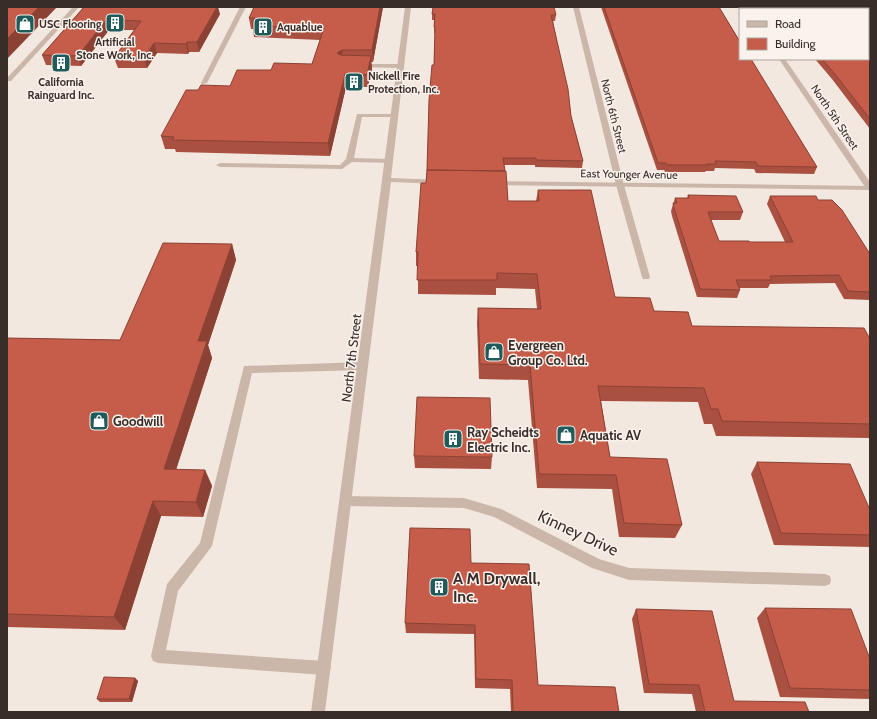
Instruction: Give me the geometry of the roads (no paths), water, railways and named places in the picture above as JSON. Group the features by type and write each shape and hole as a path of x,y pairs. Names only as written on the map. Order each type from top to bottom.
{"street":[{"path":"10,80 76,7"},
{"path":"204,83 243,7"},
{"name":"North 7th Street","path":"318,712 408,7"},
{"name":"North 6th Street","path":"576,7 620,185 646,277"},
{"name":"North 5th Street","path":"783,60 870,188"},
{"path":"351,66 400,66"},
{"path":"220,165 342,167 350,160 359,115 395,115"},
{"path":"350,160 389,161"},
{"path":"387,180 445,182"},
{"name":"East Younger Avenue","path":"485,182 870,188"},
{"path":"324,668 158,656 172,588 206,546 248,369 363,366"},
{"name":"Kinney Drive","path":"345,501 464,503 497,513 596,564 629,574 825,580"}],"place":[{"name":"Artificial Stone Work, Inc.","path":"115,23"},
{"name":"USC Flooring","path":"25,24"},
{"name":"Aquablue","path":"263,27"},
{"name":"California Rainguard Inc.","path":"61,63"},
{"name":"Nickell Fire Protection, Inc.","path":"354,82"},
{"name":"Evergreen Group Co. Ltd.","path":"494,352"},
{"name":"Goodwill","path":"99,421"},
{"name":"Aquatic AV","path":"566,435"},
{"name":"Ray Scheidts Electric Inc.","path":"453,439"},
{"name":"A M Drywall, Inc.","path":"439,587"}]}
